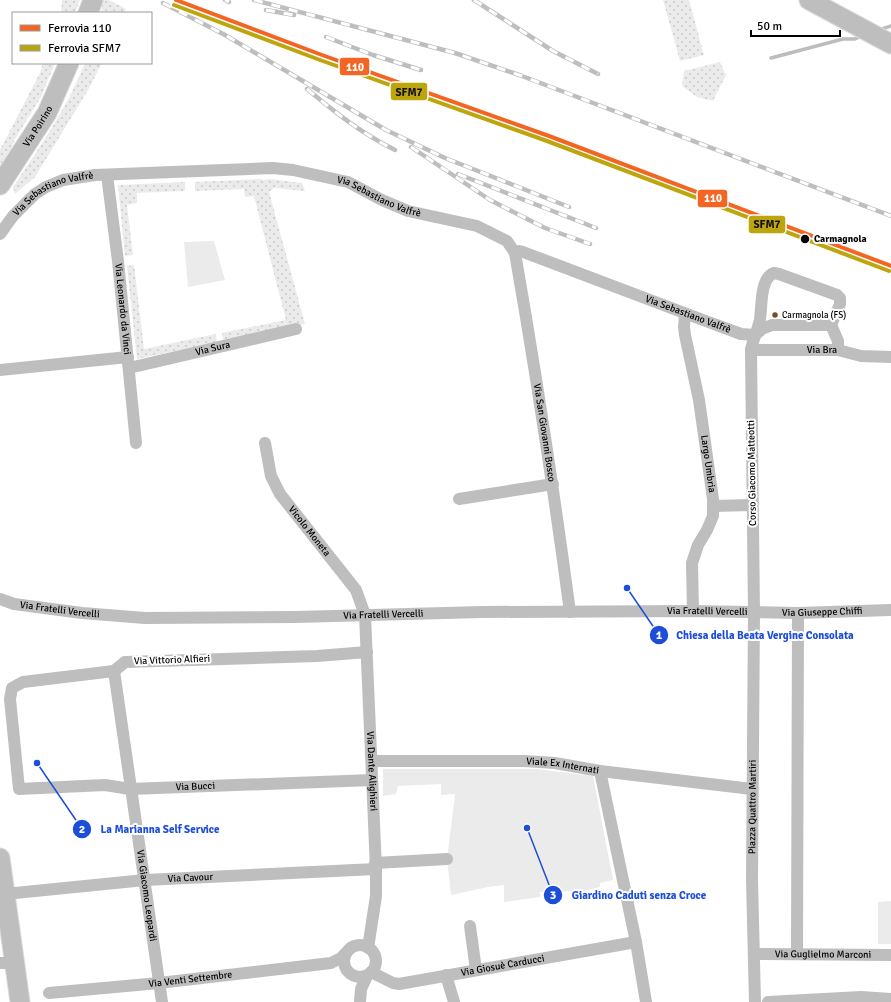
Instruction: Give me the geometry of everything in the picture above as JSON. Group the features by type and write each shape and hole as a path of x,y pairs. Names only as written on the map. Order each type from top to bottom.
{"main road":[{"path":"88,12 93,0"},
{"path":"809,0 878,37"},
{"name":"Via Poirino","path":"0,185 47,112 69,64"},
{"path":"0,858 5,894 7,963 20,1002"}],"street":[{"name":"Via Sebastiano Valfrè","path":"0,234 20,208 35,194 46,186 63,180 107,175 273,168 293,170 348,182 382,200 408,211 477,226 507,241 515,253 519,251 523,252 741,334 755,335"},
{"name":"Via Leonardo da Vinci","path":"107,175 136,443"},
{"name":"Via San Giovanni Bosco","path":"515,253 553,484 570,612"},
{"name":"Corso Giacomo Matteotti","path":"754,612 751,350 760,320 764,287 768,277 774,273 838,295 840,298 840,304 831,325"},
{"name":"Largo Umbria","path":"685,314 684,327 699,400 713,499 713,516 698,545 692,563 692,611"},
{"path":"755,335 762,329 772,325 831,325 838,340 838,350"},
{"name":"Via Sura","path":"0,370 128,363 296,329"},
{"name":"Via Bra","path":"751,350 838,350 861,356 891,357"},
{"name":"Vicolo Moneta","path":"265,443 271,476 280,494 356,590 365,615"},
{"path":"459,499 553,484"},
{"path":"713,506 752,505"},
{"name":"Via Fratelli Vercelli","path":"0,599 14,604 82,613 145,618 460,613 692,611 754,612"},
{"name":"Via Fratelli Vercelli","path":"0,607 14,604"},
{"name":"Via Giuseppe Chiffi","path":"754,612 891,610"},
{"name":"Piazza Quattro Martiri","path":"754,612 752,880 755,1002"},
{"path":"797,954 798,612"},
{"name":"Via Dante Alighieri","path":"357,948 371,928 376,896 372,761 365,615"},
{"name":"Via Vittorio Alfieri","path":"19,789 10,699 12,688 23,682 114,671 125,662 317,656 367,652"},
{"name":"Via Giacomo Leopardi","path":"114,671 162,1002"},
{"name":"Viale Ex Internati","path":"372,761 555,763 600,771 752,789"},
{"path":"600,771 636,942 646,1002"},
{"name":"Via Bucci","path":"19,789 105,784 130,789 372,780"},
{"name":"Via Cavour","path":"5,894 145,880 376,866 447,859"},
{"path":"470,926 476,970"},
{"name":"Via Giosuè Carducci","path":"369,974 399,984 636,942"},
{"path":"360,1002 361,990 376,962 375,956 357,948 344,958 344,964 361,990"},
{"name":"Via Venti Settembre","path":"49,993 331,963 357,948"},
{"name":"Via Guglielmo Marconi","path":"754,954 891,955"},
{"path":"331,963 361,977 369,974"},
{"path":"446,975 454,1002"},
{"path":"768,1002 861,997 891,999"}],"shaded area":[{"path":"62,0 80,0 75,12 61,12"},
{"path":"103,0 109,0 126,9 124,12 101,12"},
{"path":"663,0 689,0 704,55 680,61"},
{"path":"720,62 726,75 713,101 697,97 682,86 684,71"},
{"path":"43,64 55,64 41,97 0,166 0,150 40,73"},
{"path":"85,64 101,64 88,90 35,177 15,194 13,187 43,142 78,80"},
{"path":"260,179 302,183 305,191 274,188 269,192 305,324 223,340 222,333 286,320 254,196 245,197 244,189 195,191 195,182"},
{"path":"185,182 185,191 137,193 137,203 127,205 133,255 125,256 118,185"},
{"path":"214,241 225,280 188,287 184,242"},
{"path":"134,265 144,349 216,334 217,342 137,359 127,266"},
{"path":"383,769 537,769 593,776 613,880 600,883 600,887 584,891 540,892 540,897 504,902 504,885 451,895 447,859 455,794 441,795 441,784 398,786 396,794 383,796"},
{"path":"891,901 891,944 878,944 878,902"}],"waterway":[{"path":"879,30 891,26"},
{"path":"771,58 843,39 855,39 862,36"}],"railway":[{"path":"225,0 229,2"},
{"path":"254,0 455,53 522,76 891,216"},
{"path":"474,0 553,51 598,74"},
{"path":"163,3 225,35 386,130 445,158 569,207"},
{"path":"266,10 294,15"},
{"path":"326,37 373,55 421,70"},
{"path":"307,89 349,122 371,137 395,150"},
{"path":"411,147 490,200 545,228 590,244"},
{"path":"458,174 596,228"}],"rail line":[{"name":"110","path":"176,0 322,55 549,136 891,266"},
{"name":"SFM7","path":"174,5 320,60 547,141 889,271"}],"place":[{"name":"Carmagnola","path":"805,239"},
{"name":"Carmagnola (FS)","path":"775,315"},
{"name":"Chiesa della Beata Vergine Consolata","path":"627,588"},
{"name":"La Marianna Self Service","path":"37,763"},
{"name":"Giardino Caduti senza Croce","path":"527,828"}]}
